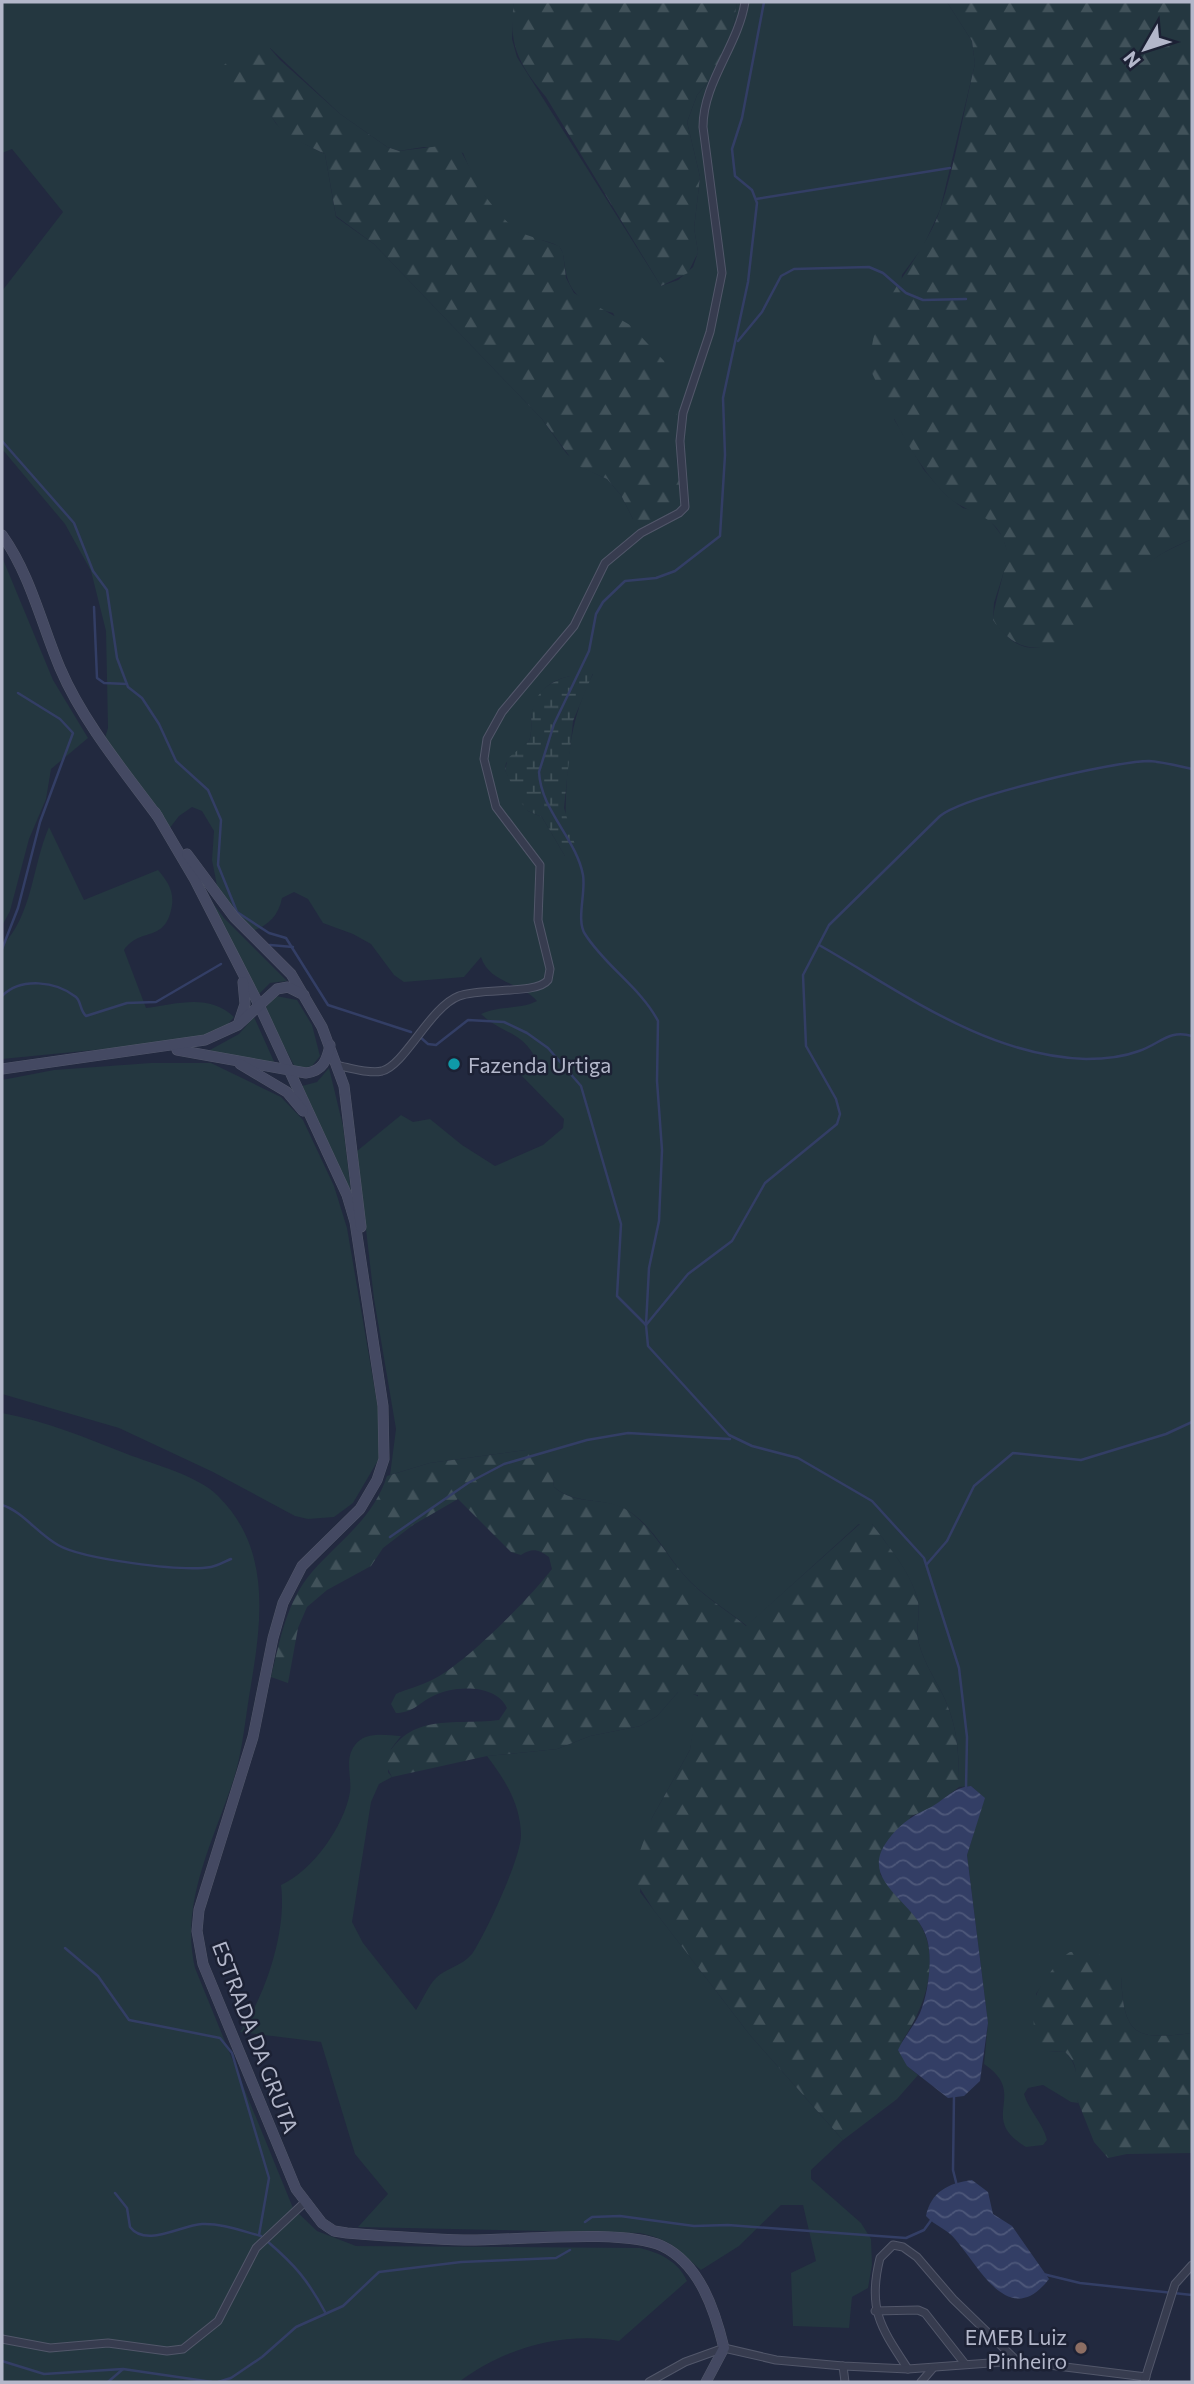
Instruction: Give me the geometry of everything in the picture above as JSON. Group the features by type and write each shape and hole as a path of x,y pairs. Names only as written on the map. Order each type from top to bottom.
{"main road":[{"path":"2,535 31,588 69,688 220,900 281,963 307,998 339,1066 360,1206 362,1267"},
{"path":"155,812 195,880 318,1130 347,1195 355,1222 362,1267"},
{"path":"238,1025 245,1004 241,971"},
{"path":"2,1069 162,1048 214,1038 238,1025 282,987 294,989 307,998"},
{"path":"162,1048 227,1057 289,1071 316,1071 327,1060 330,1045"},
{"path":"227,1057 287,1092 318,1130"},
{"name":"ESTRADA DA GRUTA","path":"362,1267 383,1406 384,1459 377,1480 360,1509 302,1566 283,1603 274,1631 253,1737 207,1878 197,1931 202,1964 304,2203 321,2224 334,2231 347,2233 465,2240 624,2239 662,2246 678,2257 698,2282 715,2316 724,2348"},
{"path":"706,2382 724,2348"}],"street":[{"path":"339,1066 373,1072 387,1069 431,1019 456,997 501,988 533,989 548,980 550,969 538,913 540,865 496,807 487,775 485,750 491,731 502,712 574,626 605,563 641,533 679,513 685,507 680,441 683,413 710,331 722,273 703,127 704,108 739,31 745,2"},
{"path":"2,2339 50,2348 108,2343 167,2351 183,2349 218,2321 256,2248 304,2203"},
{"path":"908,2369 875,2311 880,2258 893,2245 903,2247 917,2257 953,2299 1017,2361"},
{"path":"649,2382 685,2362 724,2348 776,2360 908,2369 1017,2361 1145,2380 1174,2288 1179,2277 1192,2266"},
{"path":"875,2311 918,2310 929,2316 965,2364"},
{"path":"843,2366 845,2382"},
{"path":"921,2382 934,2367"}],"green space":[{"path":"2,2 514,2 512,39 517,57 661,286 678,280 693,267 698,252 694,228 700,177 687,122 697,95 712,77 731,41 737,2 947,2 972,41 975,64 940,210 923,247 902,275 894,419 924,470 946,495 963,508 976,511 989,519 1003,537 1009,556 994,603 993,620 1016,643 1026,647 1041,647 1058,640 1093,614 1153,559 1192,539 1192,2033 1157,2036 1136,2030 1125,2011 1121,1977 1051,1972 1036,1994 1048,2052 1064,2051 1073,2062 1078,2103 1071,2102 1043,2085 1028,2088 1024,2094 1045,2134 1047,2140 1043,2145 1026,2147 1012,2136 1005,2126 1003,2116 1003,2086 997,2075 984,2064 988,2023 967,1855 984,1798 971,1786 959,1787 953,1723 946,1702 921,1651 917,1632 917,1597 903,1568 872,1524 859,1524 747,1626 690,1581 638,1518 621,1507 562,1493 554,1487 553,1479 526,1450 430,1463 390,1475 396,1429 374,1299 357,1151 401,1115 413,1122 430,1119 462,1145 495,1166 543,1145 563,1128 564,1119 521,1075 537,1062 526,1044 481,1014 537,1001 491,972 481,957 464,977 404,982 394,975 371,944 323,923 308,899 294,892 282,898 277,912 269,922 244,933 219,896 212,860 214,831 202,811 192,807 179,816 169,829 104,741 108,728 106,631 91,571 65,524 2,449 2,291 63,212 12,149 2,153","holes":["270,48 340,114 387,147 399,151 424,147 463,153 485,196 508,225 522,235 558,246 562,251 572,288 593,306 613,313 676,457 682,505 633,519 621,495 607,479 584,468 567,454 542,419 374,244 336,217 325,154 288,133 271,115 267,89","593,674 583,695 571,740 566,786 565,856 542,817 528,811 505,770 506,763 529,741 532,713 547,686 563,678"]},
{"path":"514,2 737,2 731,41 712,77 697,95 687,122 700,177 694,228 698,252 688,273 661,286 546,97 522,64 514,43"},
{"path":"947,2 1192,2 1192,539 1150,562 1096,615 1054,644 1033,647 1013,640 993,620 1007,556 1003,538 990,521 953,501 933,480 904,436 872,373 876,328 896,288 931,230 946,192 975,64 972,41"},
{"path":"260,37 280,60 340,114 387,147 399,151 457,144 485,196 500,215 518,232 559,246 563,253 566,278 574,293 630,325 664,361 677,395 676,457 682,505 663,525 647,534 633,519 621,495 607,479 576,465 542,419 374,244 336,216 325,154 284,134 266,109 233,89 220,68"},
{"path":"2,557 53,680 88,738 51,769 46,799 29,839 10,911 2,926"},
{"path":"593,673 573,721 564,808 575,845 573,853 565,856 542,817 528,811 519,800 505,770 508,758 529,741 532,712 540,693 564,678"},
{"path":"49,827 84,900 158,870 171,890 172,905 169,917 159,930 138,938 124,950 146,1008 192,1002 214,1005 234,1017 223,1030 197,1040 2,1059 2,946 26,905"},
{"path":"201,887 224,918 287,981 270,983 258,995"},
{"path":"276,996 297,1000 312,1025 320,1056 312,1066 296,1069 268,1016 266,1007"},
{"path":"254,1017 276,1066 208,1051 239,1034"},
{"path":"151,1063 211,1063 281,1097 303,1120 334,1186 347,1228 380,1420 380,1457 353,1503 334,1517 308,1519 295,1516 213,1472 119,1428 2,1394 2,1080 54,1070"},
{"path":"329,1068 343,1126 351,1192 302,1086 317,1082"},
{"path":"2,1413 66,1430 199,1482 218,1496 235,1516 247,1538 255,1561 258,1585 255,1660 236,1772 200,1874 191,1944 195,1968 293,2208 317,2231 356,2246 640,2248 655,2252 679,2268 687,2281 619,2341 577,2338 535,2345 495,2360 459,2382 2,2382"},
{"path":"526,1450 546,1457 551,1466 554,1487 562,1493 612,1504 630,1512 652,1534 690,1581 746,1626 860,1524 872,1524 909,1577 918,1603 919,1644 953,1723 959,1787 930,1809 911,1816 880,1874 921,1926 930,1955 930,1970 923,2000 902,2041 907,2066 918,2075 897,2099 843,2140 750,2035 653,1909 635,1880 636,1862 652,1818 690,1750 698,1695 678,1692 657,1716 640,1726 590,1736 557,1749 487,1756 392,1777 384,1761 407,1734 434,1724 499,1720 507,1708 501,1700 484,1690 450,1690 402,1713 396,1713 391,1704 396,1694 445,1672 496,1630 552,1569 549,1557 535,1550 521,1555 511,1552 458,1499 413,1525 383,1548 371,1566 327,1590 307,1607 298,1628 288,1683 271,1677 285,1622 296,1596 312,1572 364,1517 381,1491 387,1476 430,1463"},
{"path":"686,1691 700,1697 690,1750 652,1818 640,1892 750,2035 843,2140 811,2170 811,2179 861,2223 871,2239 872,2265 868,2288 852,2297 849,2328 793,2326 791,2273 816,2261 803,2205 781,2205 739,2246 701,2270 668,2243 640,2233 358,2227 388,2194 355,2154 321,2042 240,2032 258,2000 278,1942 281,1885 315,1859 334,1833 347,1805 350,1792 350,1756 359,1741 376,1735 401,1736 391,1749 388,1772 392,1777 379,1784 371,1802 352,1922 363,1943 416,2010 436,1978 472,1954 502,1895 520,1845 520,1823 515,1802 487,1756 557,1749 590,1736 640,1726 657,1716 678,1692"},
{"path":"1070,1952 1098,1953 1121,1977 1125,2011 1136,2030 1157,2036 1192,2033 1192,2153 1127,2154 1108,2158 1094,2142 1071,2084 1076,2070 1073,2062 1064,2051 1048,2052 1036,2042 1034,2031 1034,2001 1038,1991 1056,1965"}],"water":[{"path":"971,1786 985,1798 967,1855 988,2023 980,2081 964,2096 948,2098 907,2066 898,2050 923,2005 929,1977 929,1947 921,1926 884,1880 879,1868 880,1855 896,1830 952,1793"},
{"path":"972,2180 988,2192 993,2214 1012,2226 1049,2279 1034,2293 1021,2298 1008,2296 996,2289 952,2236 926,2216 932,2201 942,2190"}],"waterway":[{"path":"764,2 742,118 732,149 735,176 752,190 757,203 748,282 723,398 725,455 720,536 675,571 656,578 625,581 603,602 596,614 589,651 554,724 539,772 546,799 573,849 583,875 582,928 593,946 642,998 658,1021 657,1081 662,1150 659,1221 649,1268 646,1325 648,1346 729,1435 752,1446 798,1458 872,1501 924,1558 959,1668 967,1737 966,1788"},
{"path":"756,199 950,168"},
{"path":"738,341 762,312 781,276 794,269 869,267 883,273 906,293 923,300 966,299"},
{"path":"2,441 74,523 93,571 107,590 117,658 128,687 142,698 159,724 176,761 208,790 221,820 218,865 237,912 269,933 286,938 328,1005 411,1032"},
{"path":"94,607 97,678 104,683 127,684"},
{"path":"2,949 18,908 40,822 73,733 60,719 18,693"},
{"path":"646,1325 688,1274 732,1241 765,1183 837,1124 840,1114 836,1099 806,1046 803,975 829,925 940,816 955,808 1041,781 1106,767 1149,761 1192,769"},
{"path":"270,945 293,947"},
{"path":"819,945 946,1018 1014,1047 1049,1055 1099,1059 1133,1053 1177,1034 1192,1036"},
{"path":"2,996 28,984 59,987 76,997 86,1016 127,1003 156,1002 221,964"},
{"path":"420,1037 428,1044 436,1045 468,1020 504,1022 527,1033 548,1048 581,1086 621,1224 617,1296 646,1325"},
{"path":"927,1564 947,1541 974,1486 1013,1453 1081,1460 1166,1434 1192,1422"},
{"path":"390,1537 468,1483 504,1464 587,1440 628,1433 730,1439"},
{"path":"2,1505 16,1512 58,1545 88,1555 178,1568 211,1567 231,1559"},
{"path":"65,1948 98,1976 129,2020 220,2038 232,2053 269,2178 259,2235"},
{"path":"954,2095 953,2170 957,2186"},
{"path":"115,2193 127,2208 130,2227 145,2236 202,2224 261,2236"},
{"path":"585,2222 592,2217 620,2216 694,2226 728,2225 906,2238 924,2230 932,2219"},
{"path":"267,2241 300,2273 325,2312"},
{"path":"218,2382 231,2378 262,2357 296,2327 343,2306 379,2272 461,2262 556,2258 570,2250"},
{"path":"1043,2274 1080,2283 1192,2295"},
{"path":"2,2361 44,2374 123,2369 212,2382"},
{"path":"108,2382 123,2369"}],"place":[{"name":"Fazenda Urtiga","path":"454,1064"},
{"name":"EMEB Luiz Pinheiro","path":"1081,2348"}]}
